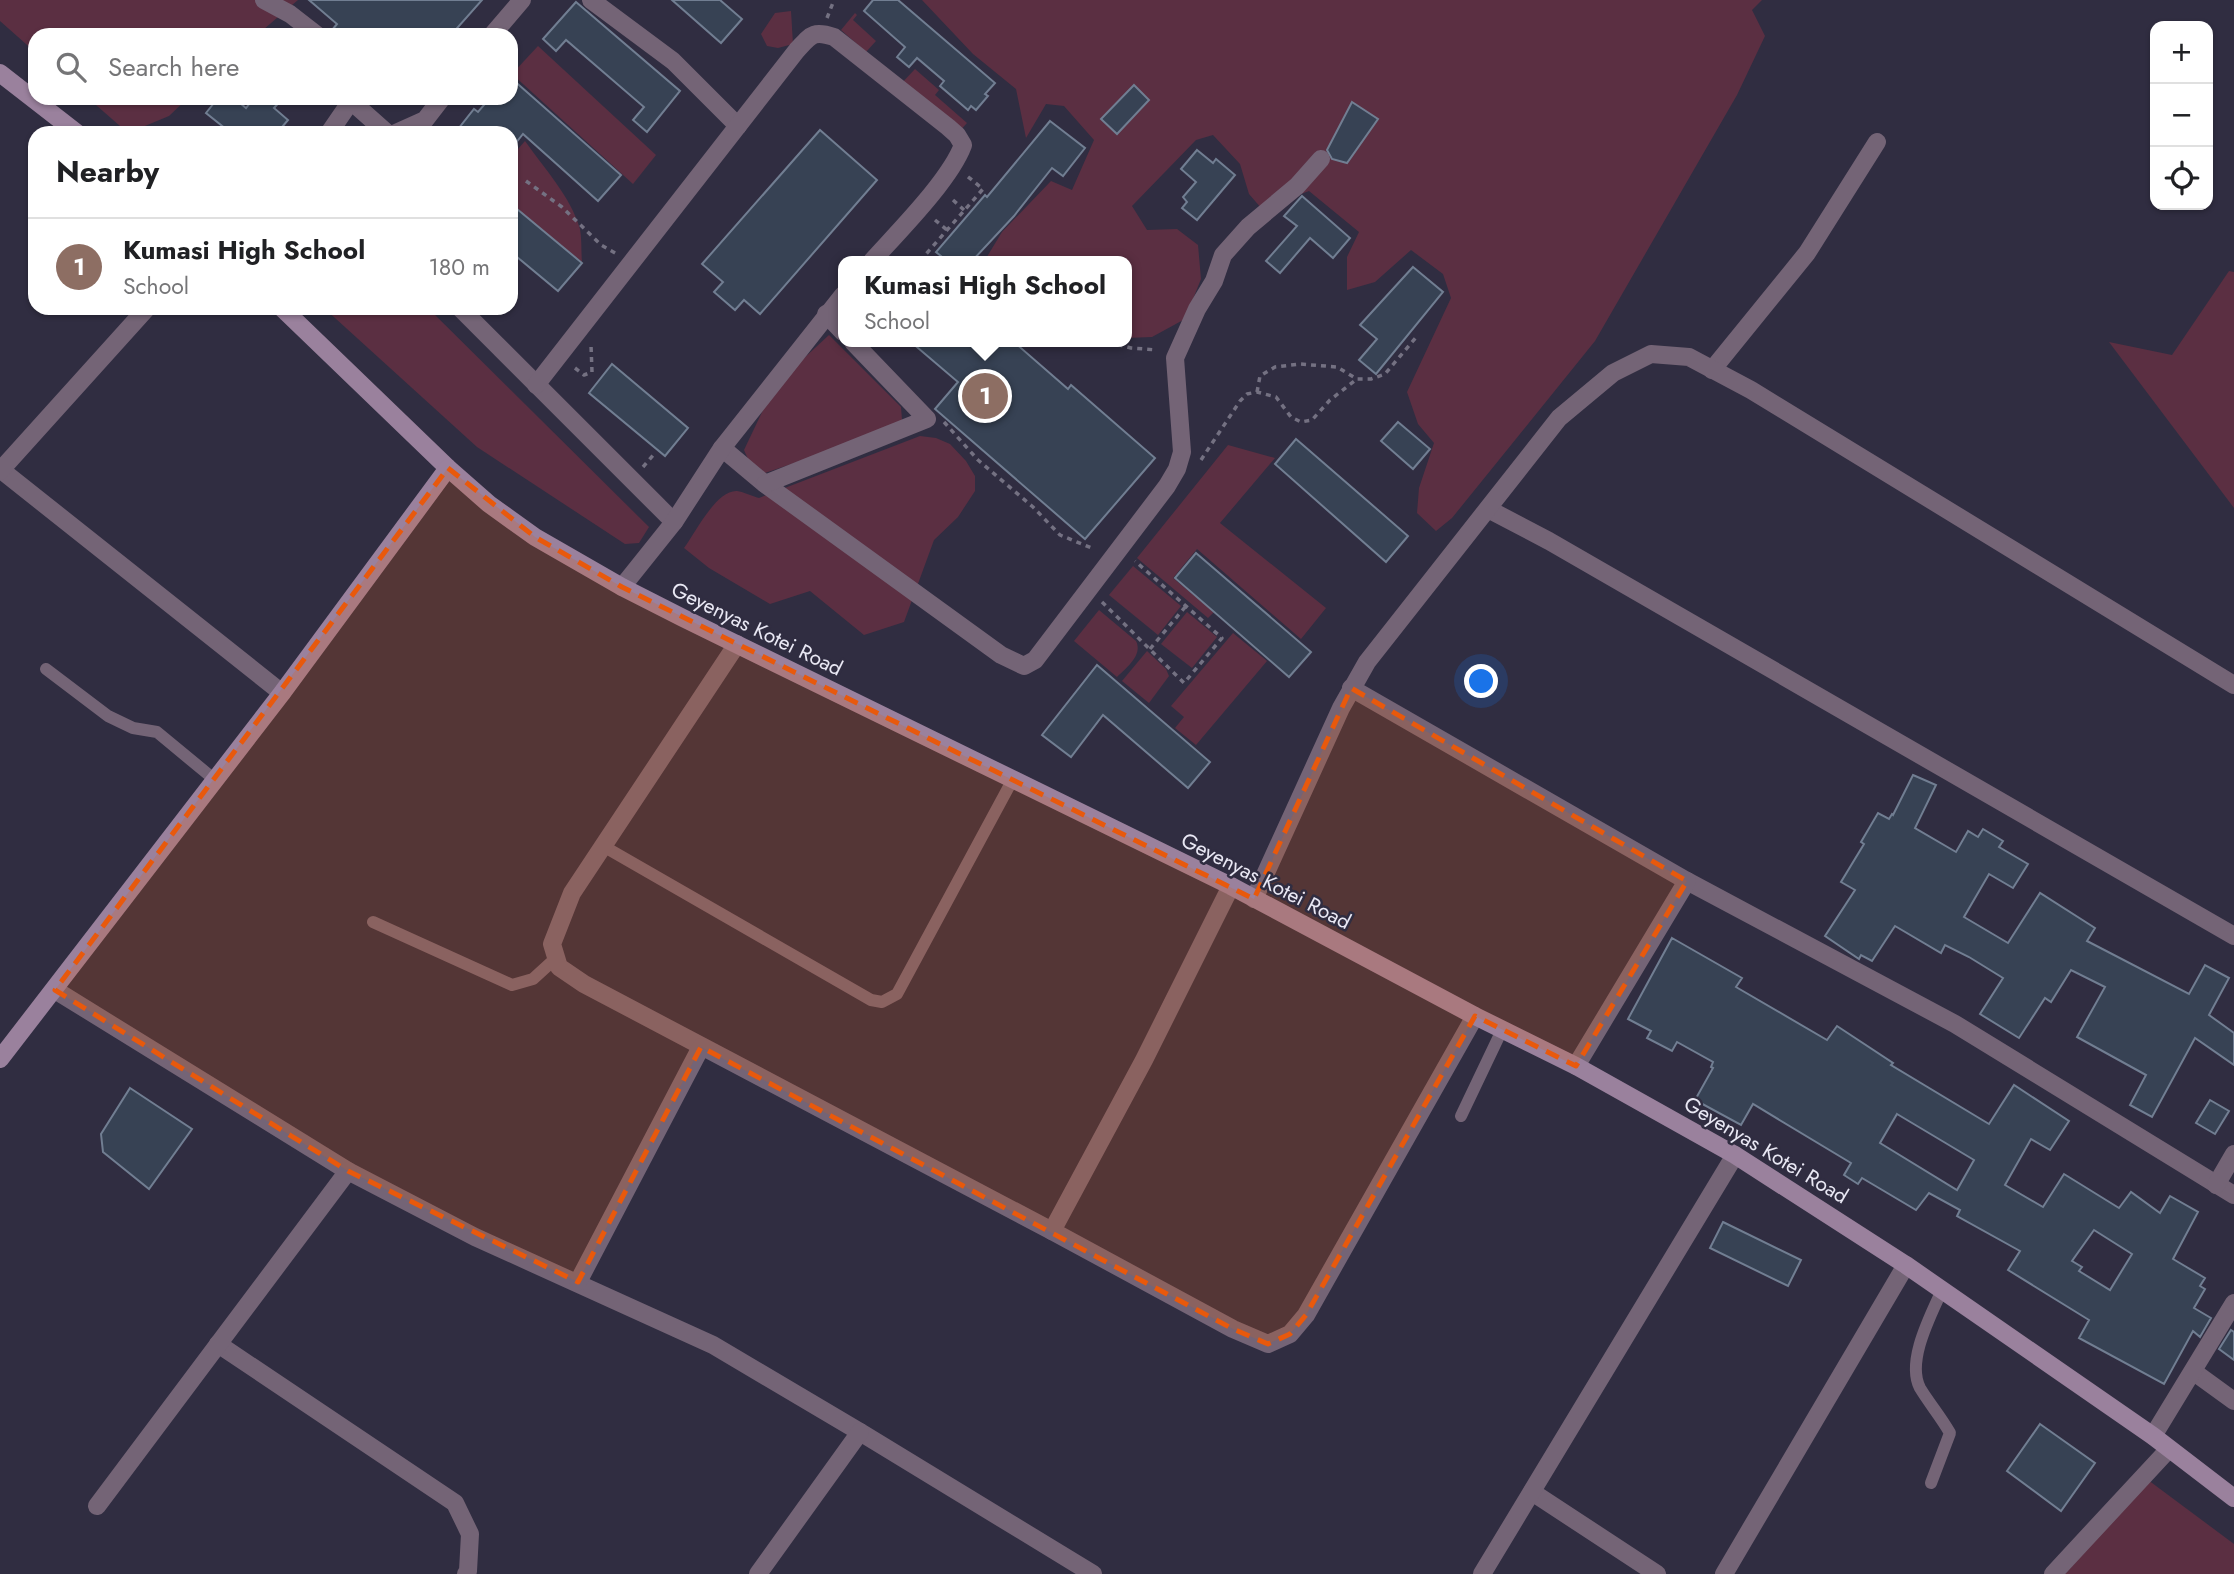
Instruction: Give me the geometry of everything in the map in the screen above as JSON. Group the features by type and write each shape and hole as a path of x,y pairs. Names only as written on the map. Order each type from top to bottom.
{"street":[{"path":"264,0 290,14 308,28"},
{"path":"498,28 522,0"},
{"path":"591,0 673,61 738,126"},
{"path":"536,385 797,50 810,36 820,32 834,37 957,135 963,145 953,164 876,256"},
{"path":"0,73 28,95"},
{"path":"41,105 68,126"},
{"path":"334,126 348,105"},
{"path":"356,105 379,126"},
{"path":"412,126 425,120 437,105"},
{"path":"1712,370 1807,253 1877,142"},
{"path":"722,448 765,484 1001,655 1024,666 1035,660 1167,486 1177,469 1182,452 1175,358 1197,309 1214,281 1223,255 1248,227 1297,186 1321,159"},
{"path":"622,587 674,522 722,448 838,301"},
{"path":"826,314 838,327"},
{"path":"141,315 0,470 282,693"},
{"name":"Geyenyas Kotei Road","path":"289,315 447,468 489,504 536,537 622,587 737,645 1231,886 1475,1016 1576,1066 1735,1155 1906,1265 2153,1436 2234,1498"},
{"path":"467,315 674,522"},
{"path":"765,484 927,419 858,347"},
{"path":"1254,899 1351,688 1367,662 1559,418 1613,373 1651,354 1689,358 1751,390 2234,685"},
{"path":"0,1059 282,693 447,468"},
{"path":"1488,509 2234,936"},
{"path":"737,645 572,893 552,944 559,967 584,984 701,1047 1233,1329 1268,1344 1290,1334 1306,1315 1475,1016"},
{"path":"1351,688 1687,881 1955,1024 2234,1195"},
{"path":"1576,1066 1687,881"},
{"path":"1052,1231 1144,1060 1231,886"},
{"path":"55,990 348,1171 475,1237 713,1345 1093,1574"},
{"path":"578,1282 701,1047"},
{"path":"2216,1185 2234,1154"},
{"path":"1482,1574 1735,1155"},
{"path":"97,1506 348,1171"},
{"path":"1724,1574 1906,1265"},
{"path":"2153,1436 2234,1303"},
{"path":"218,1344 455,1503 470,1534 466,1574"},
{"path":"2194,1372 2234,1401"},
{"path":"758,1574 860,1432"},
{"path":"2053,1574 2169,1449"},
{"path":"1532,1492 1657,1574"}],"lane":[{"path":"46,669 107,716 133,727 157,732 215,780"},
{"path":"603,846 871,1000 883,1002 897,994 1013,779"},
{"path":"373,922 512,985 533,979 556,958"},
{"path":"1461,1116 1502,1030"},
{"path":"1931,1483 1950,1433 1940,1414 1919,1386 1916,1369 1920,1339 1942,1290"}],"path":[{"path":"924,256 983,189 953,164"},
{"path":"526,181 562,207 601,245 631,263"},
{"path":"1257,392 1261,376 1275,367 1337,367 1357,379 1371,379 1385,374 1418,335"},
{"path":"1127,347 1154,348 1175,358"},
{"path":"1197,466 1247,394 1257,392 1276,397 1291,417 1301,422 1312,420 1330,400 1357,379"},
{"path":"989,469 1060,535 1095,549 1120,548 1222,638 1184,683 1089,589"},
{"path":"1150,649 1185,606"}],"highlighted area":[{"path":"448,468 535,537 622,587 1254,899 1351,688 1687,881 1576,1066 1475,1016 1306,1315 1290,1334 1268,1344 1233,1329 701,1047 578,1282 348,1171 55,990"}],"shaded area":[{"path":"0,0 298,0 265,28 28,28 28,46 0,21"},
{"path":"922,0 1762,0 1752,10 1765,36 1737,95 1595,341 1452,518 1436,531 1417,513 1419,488 1434,443 1418,424 1407,392 1451,298 1443,274 1411,250 1375,282 1347,290 1347,257 1359,232 1309,191 1262,209 1249,194 1240,164 1213,135 1196,140 1132,206 1147,230 1177,229 1198,245 1201,279 1185,319 1152,337 1132,338 1132,256 987,256 1002,232 1051,181 1072,190 1094,140 1064,106 1046,104 1026,138 1016,89 973,54"},
{"path":"791,11 793,44 778,48 767,46 761,34 775,13"},
{"path":"855,13 857,15 853,20 876,41 866,52 841,30"},
{"path":"538,46 656,155 633,184 518,79 518,68"},
{"path":"915,69 939,90 935,95 967,123 957,134 900,85"},
{"path":"96,105 181,105 169,116 145,126 120,126"},
{"path":"525,141 570,206 581,233 582,262 518,210 518,149"},
{"path":"2229,271 2234,272 2234,508 2109,342 2172,355"},
{"path":"332,315 435,315 649,527 639,543 625,544 477,447"},
{"path":"829,335 838,347 901,407 902,420 894,429 765,473 748,459 744,450 775,385"},
{"path":"920,436 936,438 950,444 966,461 975,476 975,491 958,517 934,540 904,622 864,635 810,591 770,604 709,568 684,548 714,504 729,493 737,491 759,498"},
{"path":"1228,445 1275,458 1220,523 1326,608 1301,639 1197,549 1173,578 1214,612 1208,618 1137,558"},
{"path":"1133,566 1181,606 1158,635 1109,595"},
{"path":"1099,610 1136,641 1138,646 1136,656 1117,677 1074,641"},
{"path":"1187,612 1217,637 1192,668 1161,644"},
{"path":"1233,633 1267,661 1196,745 1175,728 1184,717 1171,706"},
{"path":"1147,651 1166,669 1169,676 1149,703 1122,681"},
{"path":"2148,1480 2234,1544 2234,1574 2065,1574"}],"building":[{"path":"309,0 482,0 457,28 334,28 337,24"},
{"path":"672,0 720,0 742,19 721,43"},
{"path":"873,0 898,0 995,83 976,110 971,106 968,110 940,86 944,81 917,58 909,67 897,57 905,47 864,11"},
{"path":"576,2 680,91 647,132 633,120 644,107 566,40 556,51 543,39"},
{"path":"518,84 621,175 598,201 523,134 518,140 518,126 461,126 474,109 478,112 484,105 518,105"},
{"path":"1134,85 1149,100 1117,134 1101,119"},
{"path":"1352,102 1378,119 1347,163 1332,159 1327,150"},
{"path":"212,105 242,105 246,108 248,105 277,105 274,108 288,120 283,126 222,126 206,113"},
{"path":"1050,121 1085,148 1063,176 1052,168 1014,216 977,256 941,256 936,252 985,195 987,197"},
{"path":"820,130 877,180 760,314 744,300 735,310 714,292 723,282 702,264"},
{"path":"1197,150 1213,163 1216,159 1235,175 1197,220 1182,208 1187,202 1183,197 1196,182 1181,169"},
{"path":"1302,196 1350,238 1333,258 1310,238 1280,273 1266,261 1297,226 1284,216"},
{"path":"518,210 582,263 558,291 518,258"},
{"path":"1413,267 1443,292 1376,374 1359,360 1377,339 1360,325"},
{"path":"917,347 1020,347 1068,389 1071,385 1155,458 1085,539 935,409 958,382"},
{"path":"612,364 688,428 665,456 589,393"},
{"path":"1398,422 1430,449 1413,469 1381,441"},
{"path":"1296,439 1408,536 1386,562 1275,464"},
{"path":"1196,553 1311,652 1289,677 1175,578"},
{"path":"1097,665 1210,762 1188,788 1103,715 1071,757 1042,735"},
{"path":"1913,775 1936,785 1915,828 1956,852 1968,831 1978,837 1983,829 2003,841 1999,847 2028,864 2013,888 1989,874 1964,917 2008,943 2040,893 2095,928 2087,941 2189,994 2205,965 2229,978 2209,1015 2234,1033 2234,1065 2195,1038 2152,1117 2130,1105 2146,1075 2077,1037 2105,987 2071,970 2051,1002 2045,998 2019,1038 1980,1014 2003,978 1969,957 1945,945 1941,953 1895,926 1872,961 1861,955 1859,959 1825,936 1855,890 1841,882 1864,844 1861,842 1878,813 1889,819 1893,815"},
{"path":"1672,938 1742,978 1736,987 1827,1040 1837,1026 1893,1063 1891,1065 1989,1124 2014,1085 2069,1121 2050,1150 2031,1139 2005,1185 2043,1207 2064,1174 2119,1208 2131,1192 2160,1213 2170,1196 2198,1212 2173,1259 2205,1278 2200,1286 2205,1289 2194,1308 2211,1318 2200,1337 2193,1331 2164,1384 2079,1338 2089,1320 2008,1270 2020,1251 1957,1216 1960,1210 1929,1193 1916,1210 1862,1178 1858,1184 1844,1175 1851,1163 1753,1104 1741,1125 1695,1100 1713,1068 1713,1062 1677,1042 1672,1051 1647,1038 1651,1031 1628,1019","holes":["1897,1114 1974,1160 1957,1190 1880,1143","2094,1230 2132,1254 2110,1290 2079,1271 2082,1267 2072,1261"]},
{"path":"130,1088 192,1129 149,1189 103,1152 101,1134"},
{"path":"2210,1100 2229,1111 2215,1134 2196,1123"},
{"path":"1723,1222 1801,1260 1788,1286 1710,1248"},
{"path":"2231,1330 2234,1332 2234,1360 2219,1349"},
{"path":"2040,1424 2095,1463 2061,1511 2007,1471"}],"place":[{"name":"Kumasi High School","path":"985,396"}]}
